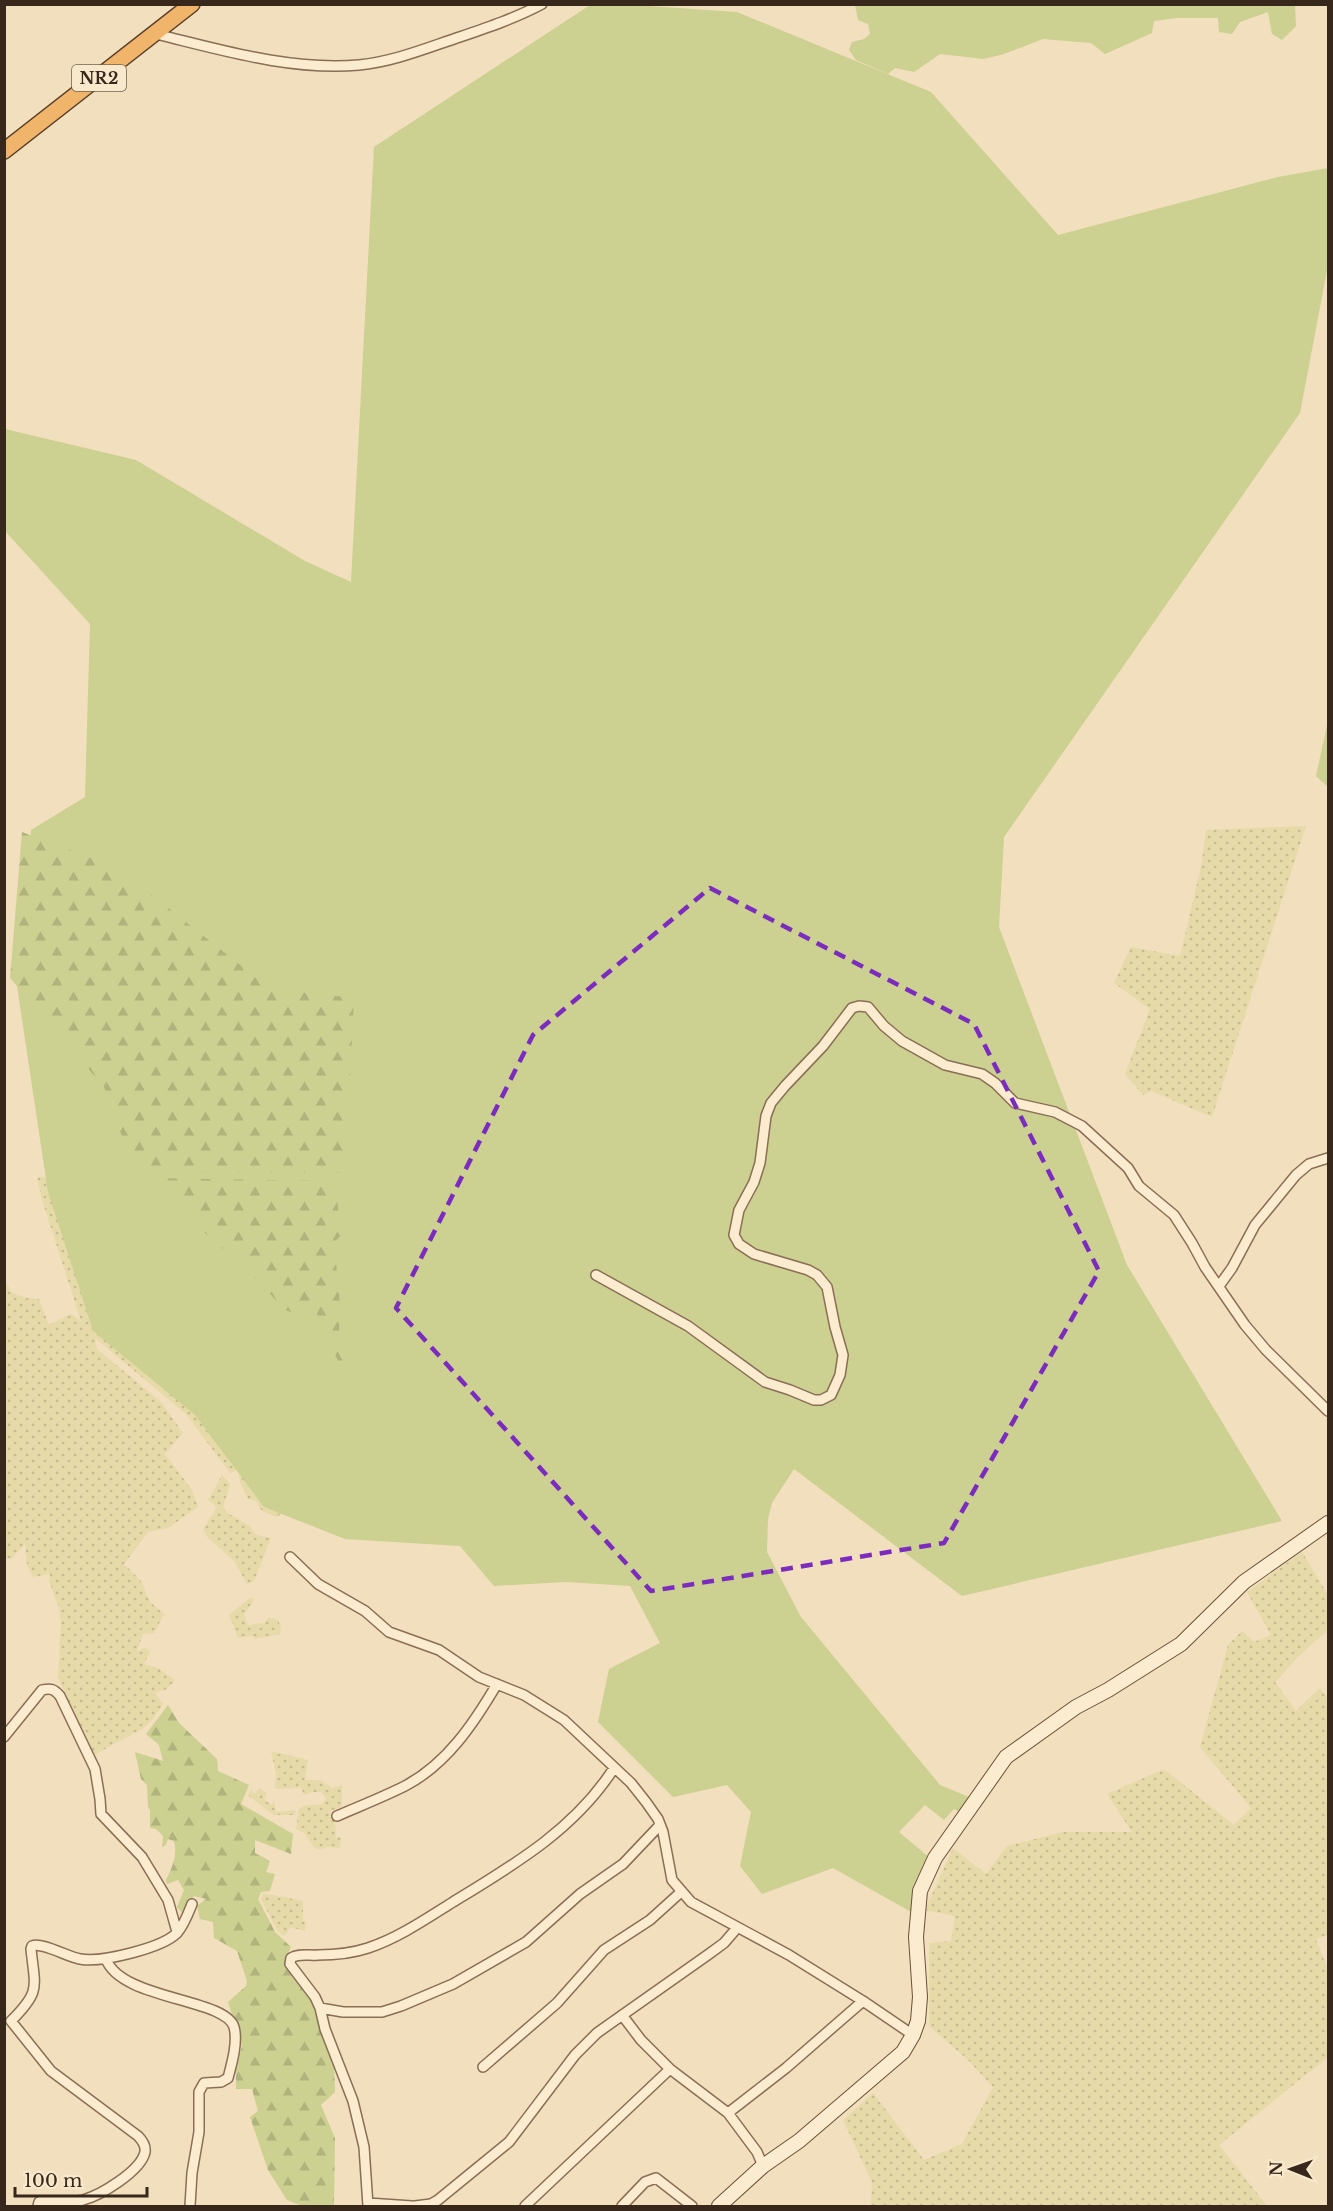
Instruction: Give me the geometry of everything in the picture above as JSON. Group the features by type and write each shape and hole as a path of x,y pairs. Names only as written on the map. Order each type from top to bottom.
{"highway":[{"name":"NR2","path":"4,151 192,4"}],"main road":[{"path":"719,2206 763,2166 799,2141 903,2052 918,2021 920,1997 916,1937 920,1890 935,1858 1006,1757 1076,1707 1108,1690 1181,1644 1244,1582 1329,1523"}],"street":[{"path":"156,34 248,56 308,64 358,65 395,59 497,24 542,4"},
{"path":"596,1275 688,1326 765,1382 814,1400 821,1400 831,1395 840,1375 843,1355 827,1287 817,1275 808,1270 754,1254 739,1244 734,1230 739,1210 754,1182 760,1163 766,1116 771,1103 823,1046 852,1008 868,1007 884,1026 902,1041 936,1060 955,1068 982,1074 995,1083 1015,1103 1055,1112 1082,1126 1128,1168 1139,1186 1174,1215 1205,1267 1239,1317 1266,1350 1329,1411"},
{"path":"1219,1286 1232,1268 1255,1225 1290,1182 1309,1164 1329,1158"},
{"path":"290,1557 318,1584 365,1611 389,1632 438,1650 467,1670 524,1695 555,1713 614,1768 646,1802 660,1825 668,1868 672,1880 681,1892 706,1912 789,1955 913,2035"},
{"path":"338,1816 407,1785 436,1764 476,1719 497,1684"},
{"path":"4,1737 42,1690 54,1690 60,1696 95,1769 101,1814 142,1857 168,1900 177,1932"},
{"path":"614,1768 600,1790 565,1827 490,1880 426,1919 365,1949 338,1954 298,1954 291,1958 290,1964 320,2008 325,2029 353,2101 361,2128 368,2205 414,2206 431,2204 438,2200 509,2142 575,2055 597,2033 716,1948 737,1928"},
{"path":"320,2008 343,2012 382,2012 453,1984 526,1941 580,1894 623,1864 660,1825"},
{"path":"483,2067 557,2003 604,1950 650,1920 681,1892"},
{"path":"38,2206 41,2201 86,2199 114,2186 139,2163 145,2148 138,2136 51,2071 8,2023 25,2007 33,1994 35,1974 31,1949 33,1944 39,1944 79,1959 106,1959 161,1943 177,1932 192,1904"},
{"path":"106,1959 111,1969 127,1982 216,2013 231,2022 234,2028 233,2055 228,2078 221,2082 204,2083 199,2092 199,2132 192,2173 190,2206"},
{"path":"729,2113 786,2068 863,2001"},
{"path":"622,2015 670,2069 729,2113 757,2152 763,2166"},
{"path":"525,2206 670,2069"},
{"path":"622,2206 645,2182 656,2178 692,2206"}],"highlighted area":[{"path":"710,888 974,1024 1099,1271 944,1543 651,1591 396,1308 533,1035"}],"shaded area":[{"path":"1306,826 1212,1117 1151,1091 1143,1095 1125,1074 1150,1009 1114,983 1131,947 1180,956 1201,867 1206,830"},
{"path":"37,1177 149,1182 249,1465 230,1473 186,1414 95,1338 97,1349 161,1402 183,1433 165,1454 192,1490 198,1507 168,1528 148,1532 124,1564 141,1581 150,1602 164,1614 154,1633 143,1634 137,1651 145,1648 150,1652 144,1664 158,1668 175,1680 167,1689 155,1693 163,1704 144,1728 94,1755 78,1725 58,1677 61,1624 59,1608 49,1581 50,1574 33,1577 27,1565 25,1544 11,1559 5,1558 5,1282 11,1292 26,1298 39,1299 49,1325 71,1314 81,1321 42,1200"},
{"path":"239,1472 283,1513 276,1517 262,1511 256,1501 248,1499 240,1482"},
{"path":"222,1475 230,1484 223,1508 250,1526 256,1535 271,1538 254,1581 247,1584 234,1561 208,1538 203,1529 217,1507 208,1500"},
{"path":"1302,1552 1328,1595 1328,1629 1275,1682 1296,1711 1320,1688 1328,1698 1328,1935 1316,1939 1326,1965 1328,1965 1328,2057 1219,2145 1267,2206 871,2206 872,2182 843,2120 873,2093 924,2160 962,2144 993,2087 968,2060 929,2026 929,1943 951,1941 955,1916 925,1910 953,1848 986,1874 1007,1846 1063,1832 1132,1832 1107,1794 1164,1769 1234,1825 1251,1808 1200,1747 1228,1645 1242,1631 1254,1642 1271,1635 1247,1592"},
{"path":"251,1597 254,1600 244,1615 248,1625 265,1623 268,1617 278,1620 281,1628 280,1634 255,1639 253,1636 238,1638 229,1615"},
{"path":"271,1751 308,1760 305,1780 320,1780 332,1788 342,1785 342,1807 330,1811 332,1819 335,1819 336,1837 341,1837 340,1848 328,1847 319,1850 304,1833 296,1829 299,1809 303,1806 323,1804 326,1798 321,1792 304,1795 301,1788 275,1789 276,1774"},
{"path":"252,1788 255,1794 259,1788 267,1793 264,1800 272,1805 274,1800 276,1812 296,1810 294,1815 274,1815 248,1795"},
{"path":"263,1893 303,1901 305,1931 290,1927 285,1936 278,1932 261,1899"}],"green space":[{"path":"1295,4 1296,26 1282,40 1272,34 1268,12 1240,22 1232,34 1219,32 1218,18 1176,18 1154,21 1152,33 1105,54 1091,43 1043,39 984,59 940,54 914,72 895,68 888,74 856,60 849,50 852,42 864,39 870,34 868,24 858,20 855,5"},
{"path":"590,5 634,5 737,12 931,92 1058,235 1278,177 1328,168 1328,265 1300,413 1004,837 999,927 1127,1265 1282,1521 962,1596 794,1469 772,1503 768,1519 767,1552 801,1617 940,1785 981,1802 970,1817 954,1809 944,1820 925,1805 899,1832 937,1864 913,1913 833,1868 762,1894 740,1866 751,1812 727,1785 673,1797 598,1722 609,1669 660,1643 630,1586 566,1582 494,1586 460,1546 345,1539 264,1507 195,1415 93,1331 48,1192 15,973 31,830 85,797 90,624 5,531 5,429 136,460 305,561 351,582 374,147"},
{"path":"1328,721 1328,787 1316,776"},
{"path":"22,832 118,868 270,989 354,998 345,1173 135,1172 104,1087 10,978"},
{"path":"151,1178 335,1181 341,1235 334,1243 340,1303 339,1334 348,1350 345,1374 319,1324 316,1308 301,1315 285,1310 250,1272 199,1228 180,1200"},
{"path":"168,1705 179,1723 217,1759 218,1771 249,1785 241,1804 293,1834 291,1854 255,1840 255,1853 270,1861 266,1872 275,1874 270,1891 261,1892 258,1899 275,1932 291,1947 285,1960 310,1999 334,2064 335,2092 321,2105 335,2138 334,2206 302,2206 287,2200 268,2170 250,2117 258,2111 252,2089 236,2089 236,2070 242,2046 228,2002 246,1986 247,1981 237,1951 214,1938 213,1922 200,1919 197,1906 206,1899 194,1896 184,1915 177,1907 184,1890 178,1880 167,1884 166,1880 175,1856 174,1841 168,1839 162,1847 163,1836 156,1829 150,1828 147,1785 141,1779 135,1752 163,1761 159,1745 146,1734"}]}
